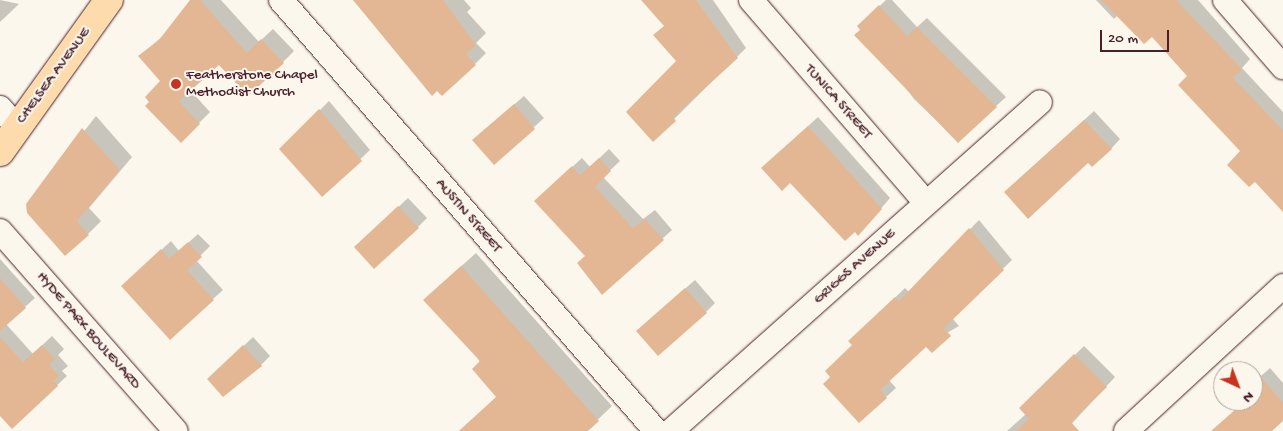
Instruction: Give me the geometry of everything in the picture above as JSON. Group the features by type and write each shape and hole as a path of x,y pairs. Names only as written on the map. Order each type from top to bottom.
{"main road":[{"name":"CHELSEA AVENUE","path":"0,152 8,118 110,0"}],"street":[{"name":"AUSTIN STREET","path":"281,0 656,431"},
{"name":"TUNICA STREET","path":"750,0 926,204"},
{"path":"1225,0 1283,67"},
{"name":"GRIGGS AVENUE","path":"671,431 1040,102"},
{"name":"HYDE PARK BOULEVARD","path":"0,231 176,431"},
{"path":"1126,431 1283,286"}],"building":[{"path":"190,0 200,0 247,53 261,39 284,63 248,96 219,65 179,101 200,124 181,143 145,106 149,102 145,97 160,81 138,56 159,40"},
{"path":"353,0 443,0 476,45 466,54 476,65 442,96 437,91 432,96"},
{"path":"641,0 696,0 738,58 673,117 676,121 653,142 626,112 676,61 653,35 664,26"},
{"path":"1101,0 1176,0 1242,69 1233,78 1283,130 1283,212 1255,182 1249,187 1227,165 1240,151 1178,85 1187,76 1152,37 1144,44"},
{"path":"879,5 907,36 917,27 997,107 958,143 854,35 860,30 857,26"},
{"path":"514,104 535,129 494,165 472,140"},
{"path":"319,109 362,161 322,197 279,149"},
{"path":"1084,120 1112,149 1092,167 1088,163 1028,219 1004,192"},
{"path":"808,126 882,209 858,236 855,232 845,241 790,183 782,191 761,168"},
{"path":"82,128 120,170 77,221 89,235 65,256 27,213 26,204"},
{"path":"599,158 611,171 595,187 633,228 645,219 664,240 602,295 577,263 585,256 534,201 572,166 580,175"},
{"path":"398,206 419,228 374,269 354,247"},
{"path":"969,228 1004,270 944,328 951,336 932,353 926,347 880,390 887,398 859,423 823,384 830,377 825,371 852,345 848,341 895,297 899,301"},
{"path":"188,242 202,257 187,270 214,300 170,340 121,286 161,249 169,259"},
{"path":"461,266 599,421 588,431 459,431 496,397 472,369 480,361 423,300"},
{"path":"0,278 26,308 0,331"},
{"path":"685,288 707,313 658,356 636,331"},
{"path":"0,337 23,362 42,345 55,359 49,365 59,376 54,381 58,386 12,429 0,416"},
{"path":"243,345 262,366 223,397 207,379"},
{"path":"1074,354 1107,387 1071,422 1079,431 1016,431 1029,419 1019,408"},
{"path":"1263,380 1283,402 1283,421 1272,431 1211,431 1234,411 1263,411"}],"place":[{"name":"Featherstone Chapel Methodist Church","path":"176,84"}]}
